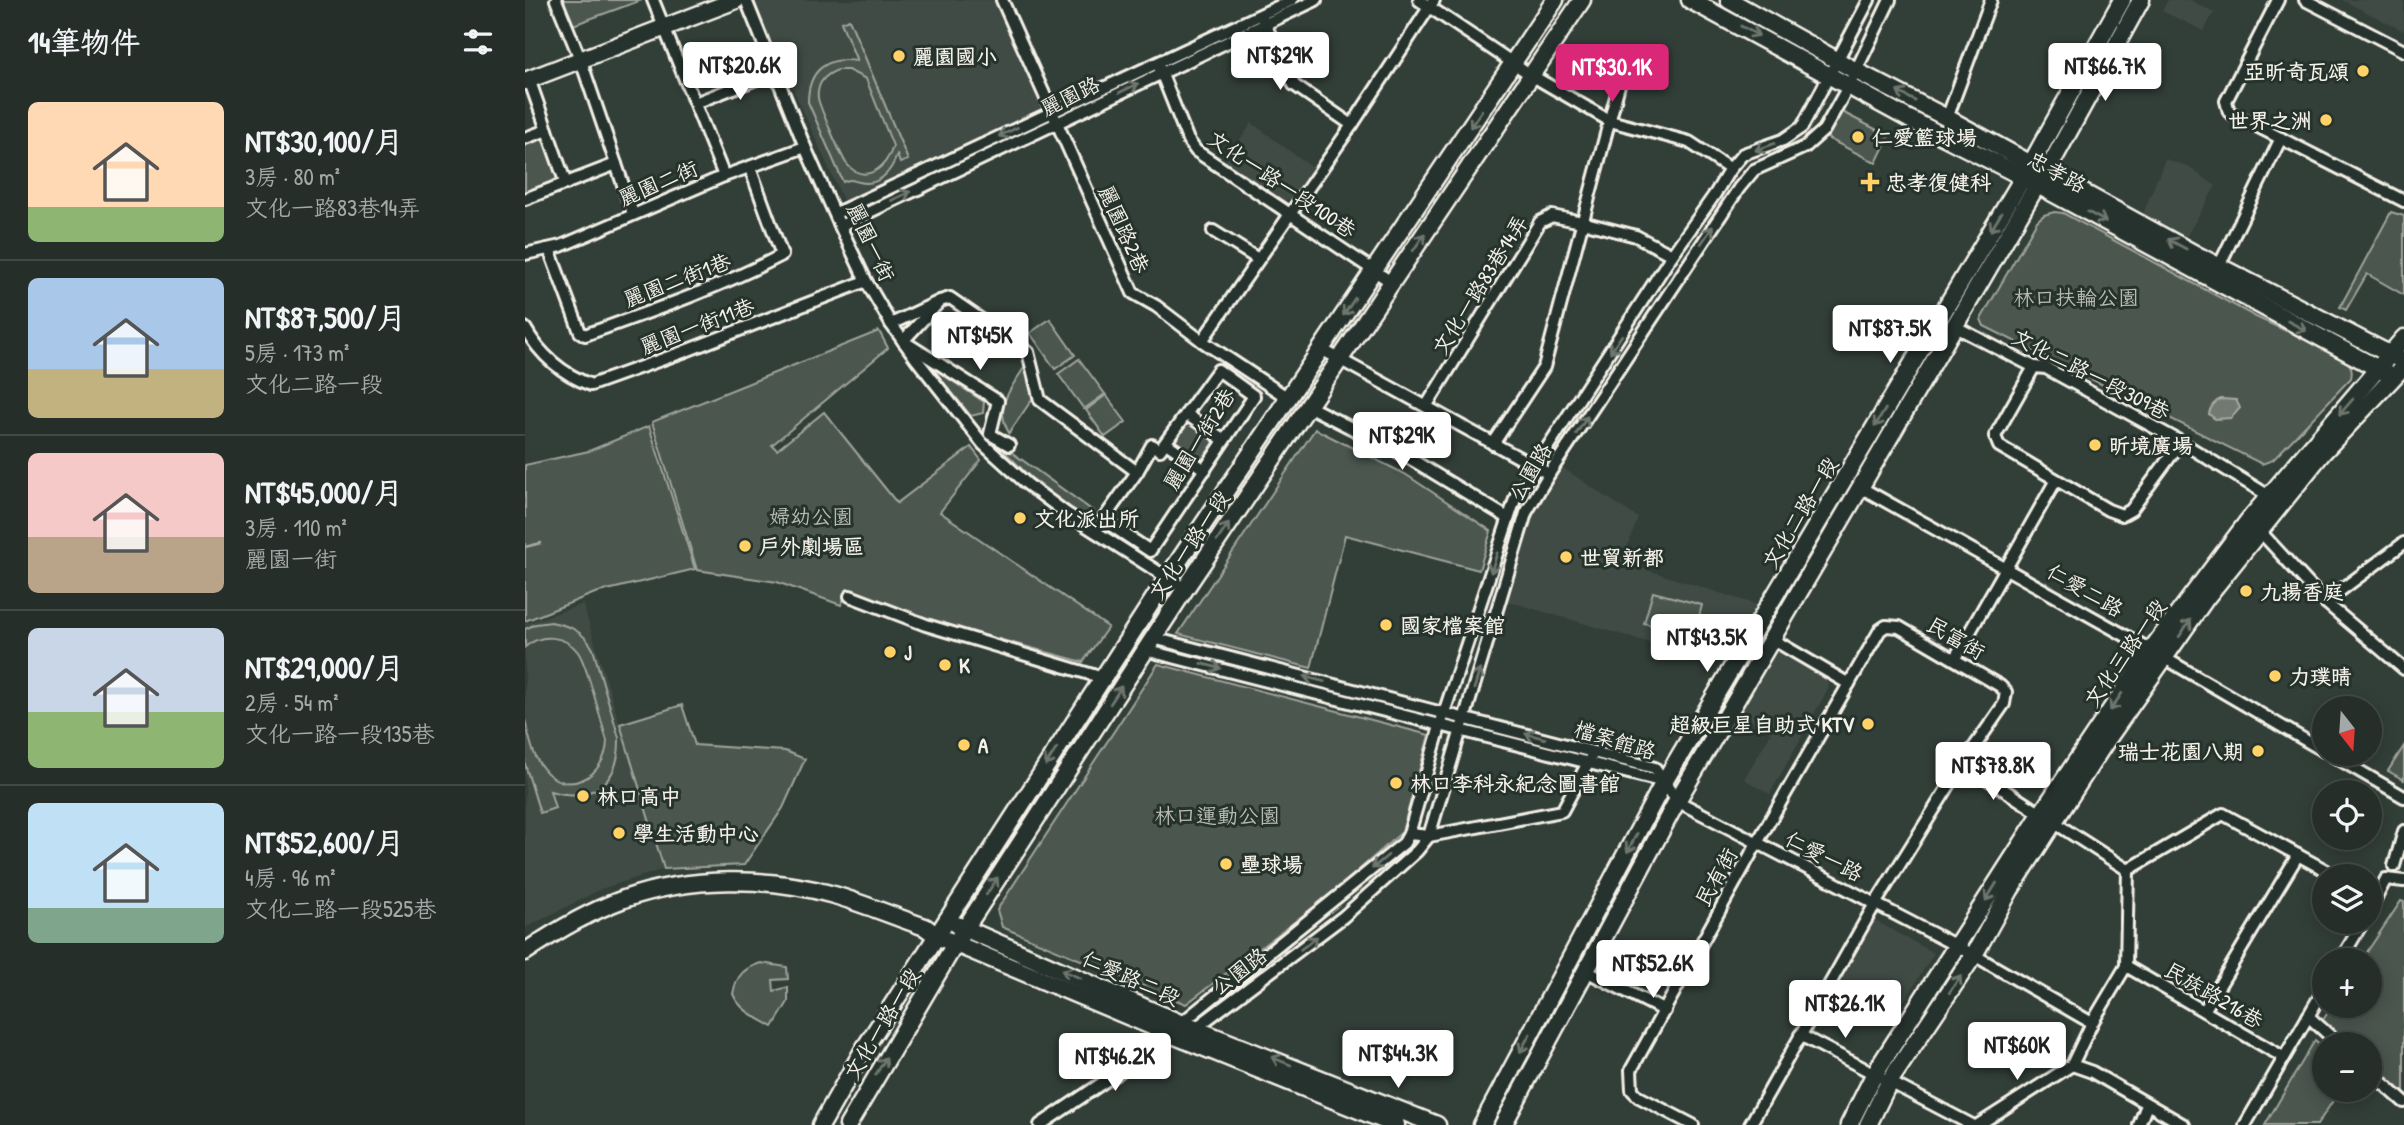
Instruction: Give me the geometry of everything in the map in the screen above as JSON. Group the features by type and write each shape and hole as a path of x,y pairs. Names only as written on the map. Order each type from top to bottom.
{"street":[{"path":"556,0 581,61 633,214"},
{"path":"653,0 724,176"},
{"path":"566,184 527,80 736,0"},
{"name":"麗園一街","path":"746,0 840,226 866,281 903,341 983,444 1027,484 1185,589"},
{"name":"麗園路2巷","path":"1002,0 1133,293 1156,306 1202,341 1288,398"},
{"name":"麗園路","path":"840,226 1162,73 1263,19 1292,0"},
{"name":"麗園路","path":"836,213 1157,62 1316,0"},
{"path":"1419,0 1431,3 1531,75 1610,121 1689,142 1730,169"},
{"name":"文化一路一段","path":"821,1125 936,928 1555,0"},
{"name":"文化一路一段","path":"848,1125 965,928 1149,644 1582,0"},
{"name":"忠孝路","path":"1690,0 1834,68"},
{"name":"忠孝路","path":"1728,0 1834,68 1947,118 2034,175 2379,370"},
{"path":"1817,136 1802,127 1869,0"},
{"name":"公園路","path":"1197,1027 1343,917 1417,851 1429,836 1526,513 1643,331 1753,170 1805,147 1824,130 1890,0"},
{"name":"文化二路一段","path":"1503,1125 1677,801 1954,326 2122,0"},
{"name":"文化二路一段","path":"1482,1125 1664,782 2141,0"},
{"path":"2278,0 2226,101 2229,112 2403,199"},
{"path":"2305,0 2404,51"},
{"path":"1947,118 1988,1"},
{"path":"1202,341 1352,125 1431,3"},
{"path":"1263,19 1294,85 1352,125"},
{"path":"1849,40 1866,49"},
{"name":"文化一路一段100巷","path":"1157,62 1188,141 1196,151 1391,282"},
{"path":"1493,444 1544,368 1623,71"},
{"path":"695,103 774,72"},
{"name":"忠孝路","path":"1852,78 1909,119 2034,175 2219,266 2399,368"},
{"name":"公園路","path":"1040,1125 1176,1029 1404,842 1409,834 1444,713 1512,505 1534,466 1730,169 1743,154 1783,140 1802,127"},
{"path":"525,138 547,130"},
{"path":"2219,266 2281,138"},
{"name":"麗園二街","path":"525,254 561,246 724,176 805,147"},
{"path":"525,199 616,164"},
{"name":"麗園二街1巷","path":"549,249 580,332 585,335 744,275 782,255 750,168"},
{"path":"1723,181 1737,191"},
{"name":"文化一路83巷14弄","path":"1427,405 1540,222 1552,216 1582,222 1636,236 1672,255"},
{"path":"1213,231 1258,259"},
{"name":"麗園一街11巷","path":"525,327 545,358 562,368 571,378 590,385 866,281"},
{"path":"891,324 950,298 1028,352 1040,400 1137,472"},
{"path":"940,301 903,341 998,401 990,434 1009,445"},
{"path":"1629,323 1643,331"},
{"name":"文化二路一段309巷","path":"1954,326 2033,367 2046,368 2181,442 2274,499"},
{"name":"文化三路一段","path":"2274,499 2323,452 2399,368 2404,338"},
{"path":"1321,349 1549,474"},
{"path":"2033,367 1996,436 1999,446 2108,510 2122,515 2131,510 2181,442"},
{"name":"文化三路一段","path":"1868,1125 1882,1077 1957,946 2041,814 2157,654 2206,597 2274,499 2379,370 2399,368"},
{"name":"麗園一街2巷","path":"1095,531 1137,472 1152,445 1160,450 1218,370 1254,396 1150,551 1103,520"},
{"path":"1308,406 1404,455 1508,518"},
{"path":"1187,414 1224,440"},
{"path":"1166,443 1205,470"},
{"path":"1955,659 2056,480"},
{"name":"仁愛二路","path":"1860,487 2005,567 2312,744"},
{"path":"1512,505 1526,513"},
{"path":"2254,525 2325,602 2404,670"},
{"path":"2325,602 2404,543"},
{"path":"851,596 926,625 1103,678"},
{"name":"民富街","path":"1757,842 1880,630 1886,626 1899,627 2006,692 2004,704 1875,904"},
{"path":"1772,639 1849,684"},
{"name":"檔案館路","path":"1149,644 1465,718 1655,768 1664,782"},
{"name":"檔案館路","path":"1149,644 1441,726 1664,782"},
{"name":"文化三路一段","path":"1849,1125 1974,955 2010,890 2055,823 2157,654"},
{"path":"1409,834 1429,836 1562,811 1593,752"},
{"path":"1963,764 2041,814"},
{"path":"2351,766 2404,797"},
{"name":"仁愛一路","path":"1664,782 1677,801 1974,955 2092,1023"},
{"path":"2127,870 2223,814 2314,864"},
{"path":"2055,823 2127,870"},
{"path":"2382,884 2394,866 2404,831"},
{"name":"民有街","path":"1688,1124 1639,1097 1632,1090 1631,1070 1757,842"},
{"path":"2204,1011 2298,855"},
{"path":"2394,866 2404,858"},
{"path":"1978,1125 2072,1065 2092,1023 2126,966 2127,870"},
{"path":"2386,879 2404,881"},
{"name":"仁愛路二段","path":"525,951 583,917 626,899 683,885 765,883 795,886 834,895 936,928 965,928 1176,1029 1397,1125"},
{"path":"1330,904 1343,917"},
{"path":"1750,1125 1875,904"},
{"name":"仁愛路二段","path":"936,928 955,944 1176,1029 1197,1027 1437,1125"},
{"name":"民族路216巷","path":"2126,966 2283,1057"},
{"path":"1586,971 1665,1010"},
{"path":"1224,989 1233,1000"},
{"path":"2245,1125 2312,1009"},
{"path":"2308,1016 2326,1032"},
{"path":"1800,1035 1972,1125"},
{"path":"2072,1065 2092,1073 2184,1125"},
{"path":"2382,1083 2404,1102"},
{"path":"2139,1125 2147,1105"}],"shaded area":[{"name":"麗園國小","path":"996,0 1042,110 844,202 754,2"},
{"path":"2168,0 2190,0 2214,12 2204,31 2162,11"},
{"path":"2342,0 2404,0 2404,31"},
{"path":"1252,123 1313,168 1290,199 1284,201 1225,161"},
{"path":"2165,159 2187,166 2216,186 2186,237 2143,214"},
{"path":"2221,399 2236,400 2240,408 2231,418 2215,419 2209,414 2213,405"},
{"name":"世貿新都","path":"1560,466 1638,518 1622,562 1758,605 1723,664 1507,601 1530,515"},
{"name":"林口高中","path":"583,604 664,869 601,889 525,928 525,624"},
{"path":"1778,652 1825,677 1829,687 1770,794 1744,779 1771,733 1734,711 1771,653"},
{"path":"1874,920 1934,953 1890,1024 1834,995"}],"green space":[{"path":"563,0 642,0 573,25"},
{"path":"849,19 908,160 900,163 897,155 888,172 873,182 843,182 808,102 811,81 821,68 837,61 857,61 841,22","holes":["838,70 848,70 866,79 893,146 886,161 867,174 853,170 846,163 818,98 820,84 826,77"]},
{"name":"仁愛籃球場","path":"1840,111 1889,136 1876,163 1827,138"},
{"path":"542,136 559,181 525,193 525,142"},
{"path":"953,162 957,163 850,215 848,211"},
{"name":"林口扶輪公園","path":"2054,212 2063,213 2256,317 2338,355 2349,364 2352,370 2351,378 2273,460 2262,464 1984,326 1981,319 2037,221"},
{"path":"2391,212 2404,216 2404,295 2367,274 2346,310 2340,307"},
{"path":"1050,319 1075,355 1055,369 1030,333"},
{"name":"婦幼公園","path":"879,331 888,348 772,445 777,450 824,412 897,503 971,447 981,460 940,512 1108,627 1083,662 936,622 848,590 841,605 777,582 697,570 652,422"},
{"path":"1079,359 1105,394 1084,409 1058,374"},
{"path":"931,367 984,402 983,413 971,416"},
{"path":"1024,368 1028,368 1033,398 1009,433 1003,407 1009,391"},
{"path":"1106,395 1126,422 1105,437 1086,410"},
{"path":"1186,421 1215,441 1201,461 1171,442"},
{"path":"649,426 695,569 595,593 525,621 525,465 589,451"},
{"path":"1315,429 1405,474 1491,531 1479,570 1345,535 1311,668 1178,634"},
{"path":"1007,449 1093,511 1085,520 1030,477 1005,452"},
{"path":"1653,592 1702,605 1694,636 1644,623"},
{"path":"551,622 576,630 593,649 619,738 615,767 601,786 579,794 550,791 555,808 540,813 525,764 525,720 536,757 551,777 562,782 583,780 592,773 600,765 607,741 590,681 582,659 573,646 560,639 545,638 525,647 525,629"},
{"name":"林口運動公園","path":"1158,664 1429,735 1402,832 1330,895 1186,1004 1002,927 997,910"},
{"path":"682,705 695,745 785,751 805,759 783,808 744,865 664,869 620,724"},
{"path":"2404,746 2404,780 2388,771"},
{"path":"2401,901 2404,902 2404,1095 2382,1074 2382,1032 2335,1032 2323,1020 2382,1018 2382,948 2370,948 2379,934 2382,934 2382,930"},
{"path":"761,963 787,967 788,979 773,980 774,991 788,987 788,1002 773,1027 745,1010 733,994 736,982 742,974"},
{"path":"2312,1045 2312,1102 2332,1102 2317,1125 2265,1125"}],"waterway":[{"path":"525,547 541,543"}],"place":[{"name":"麗園國小","path":"899,56"},
{"name":"亞昕奇瓦頌","path":"2363,71"},
{"name":"世界之洲","path":"2326,120"},
{"name":"仁愛籃球場","path":"1858,137"},
{"name":"忠孝復健科","path":"1870,182"},
{"name":"昕境廣場","path":"2095,445"},
{"name":"文化派出所","path":"1020,518"},
{"name":"戶外劇場區","path":"745,546"},
{"name":"世貿新都","path":"1566,557"},
{"name":"九揚香庭","path":"2246,591"},
{"name":"國家檔案館","path":"1386,625"},
{"name":"J","path":"890,652"},
{"name":"K","path":"945,665"},
{"name":"力璞晴","path":"2275,676"},
{"name":"超級巨星自助式 KTV","path":"1868,724"},
{"name":"A","path":"964,745"},
{"name":"瑞士花園八期","path":"2258,751"},
{"name":"林口李科永紀念圖書館","path":"1396,783"},
{"name":"林口高中","path":"583,796"},
{"name":"學生活動中心","path":"619,833"},
{"name":"壘球場","path":"1226,864"}]}
